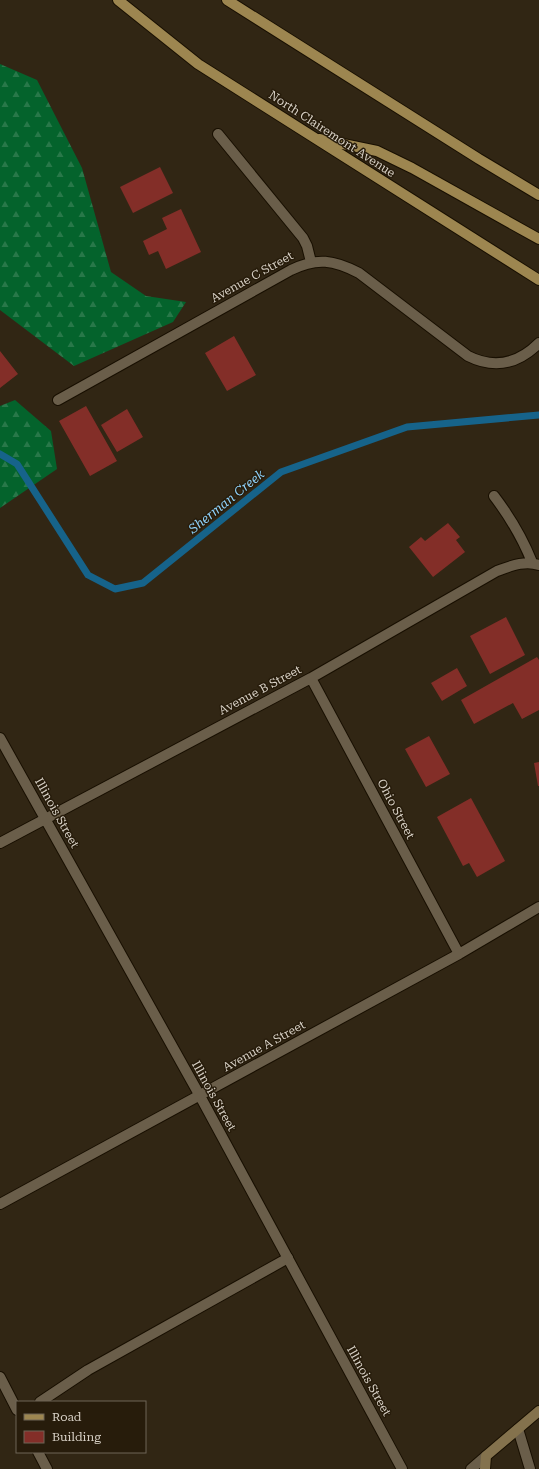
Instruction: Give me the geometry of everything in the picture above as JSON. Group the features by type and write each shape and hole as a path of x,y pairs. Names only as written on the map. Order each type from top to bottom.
{"main road":[{"name":"North Clairemont Avenue","path":"118,0 198,64 539,280"},
{"path":"227,0 479,159 539,195"},
{"path":"313,137 377,151 412,168 539,239"},
{"path":"485,1469 486,1456 539,1411"}],"street":[{"path":"218,134 303,238 307,246 311,262"},
{"name":"Avenue C Street","path":"58,400 291,270 311,262 329,261 344,265 359,273 468,356 481,363 496,364 511,361 522,356 539,343"},
{"path":"494,496 513,521 535,564"},
{"name":"Avenue B Street","path":"0,843 310,678 497,571 515,565 535,564"},
{"name":"Ohio Street","path":"310,678 459,954"},
{"name":"Illinois Street","path":"0,738 200,1096 402,1469"},
{"name":"Avenue A Street","path":"0,1204 459,954 539,907"},
{"path":"42,1401 88,1370 288,1258"},
{"path":"0,1377 16,1408"},
{"path":"518,1429 530,1469"},
{"path":"39,1453 47,1469"},
{"path":"470,1469 486,1456"}],"green space":[{"path":"0,64 37,80 82,168 111,272 146,296 186,302 173,322 74,366 0,310"},
{"path":"15,400 51,431 57,469 0,508 0,406"}],"building":[{"path":"160,167 173,193 133,213 120,187"},
{"path":"181,209 201,252 166,269 158,251 149,255 143,241 167,229 162,218"},
{"path":"234,336 256,375 227,391 205,353"},
{"path":"0,351 18,374 0,388"},
{"path":"86,406 117,461 90,476 59,421"},
{"path":"127,409 143,437 117,452 101,425"},
{"path":"448,523 460,537 456,540 465,552 433,577 409,547 421,537 425,541"},
{"path":"506,617 525,655 490,674 470,636"},
{"path":"537,657 539,660 539,710 522,719 513,703 474,724 461,700"},
{"path":"457,668 467,686 442,701 431,683"},
{"path":"429,736 450,774 426,787 405,749"},
{"path":"539,762 539,786 538,786 534,763"},
{"path":"471,798 505,861 477,877 469,863 463,866 437,817"}],"waterway":[{"name":"Sherman Creek","path":"0,454 17,464 88,575 115,589 143,583 281,472 407,427 539,415"}]}
